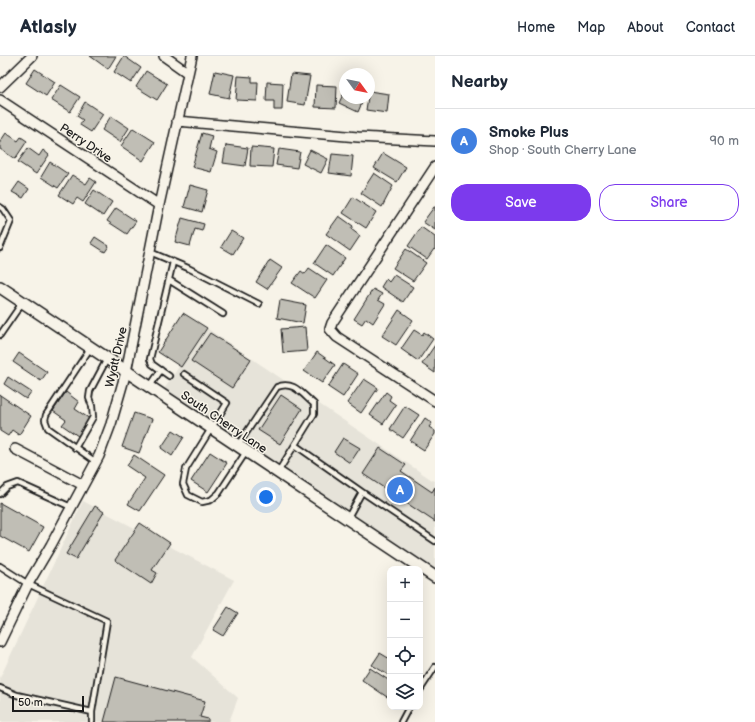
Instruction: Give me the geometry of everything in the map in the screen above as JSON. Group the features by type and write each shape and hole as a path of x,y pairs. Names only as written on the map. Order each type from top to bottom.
{"street":[{"path":"0,88 32,56"},
{"path":"164,56 188,73"},
{"name":"Wyatt Drive","path":"0,642 28,584 96,462 111,424 126,372 159,206 192,56"},
{"name":"Perry Drive","path":"0,100 159,206"},
{"path":"177,122 358,137 435,141"},
{"path":"435,167 334,318 330,329 337,337 435,401"},
{"name":"South Cherry Lane","path":"0,287 435,577"},
{"path":"16,449 83,485"}],"lane":[{"path":"0,207 3,209 10,221 0,248"},
{"path":"150,252 259,304"},
{"path":"169,376 151,362 150,356 173,262"},
{"path":"169,280 223,314"},
{"path":"0,335 2,327 23,302"},
{"path":"91,347 46,415 45,420 48,428 96,462"},
{"path":"75,448 93,417 92,406 89,398 90,391 107,359"},
{"path":"149,387 161,370"},
{"path":"184,374 227,403 186,469 183,484 188,495 202,502 211,500 219,493 246,452"},
{"path":"237,446 277,387 283,384 292,385 314,404 314,414 277,473"},
{"path":"295,445 362,492 435,540"},
{"path":"0,494 7,486 18,483 71,507"},
{"path":"347,519 362,492"},
{"path":"0,566 28,584 106,620 92,712 92,722"},
{"path":"423,685 435,667"},
{"path":"0,688 17,695 92,712"},
{"path":"400,722 407,710"}],"shaded area":[{"path":"205,327 435,482 435,571 163,391"},
{"path":"83,501 234,580 192,657 238,698 229,722 0,722 0,678"}],"building":[{"path":"90,56 116,56 108,69"},
{"path":"124,56 141,68 131,83 114,72"},
{"path":"35,69 55,82 46,96 26,83"},
{"path":"146,71 167,84 157,100 136,87"},
{"path":"215,71 234,75 229,98 210,94"},
{"path":"291,74 310,76 305,105 287,102"},
{"path":"238,76 252,77 252,82 258,82 257,101 236,100"},
{"path":"267,82 283,83 282,110 274,110 274,101 266,101"},
{"path":"61,85 80,97 70,112 51,100"},
{"path":"316,85 337,86 336,108 315,107"},
{"path":"375,92 389,94 387,113 366,110 367,104 375,104"},
{"path":"85,102 103,114 91,132 80,125 83,120 77,116"},
{"path":"341,104 361,104 358,112"},
{"path":"111,116 129,128 120,142 102,130"},
{"path":"133,128 155,142 143,161 121,146"},
{"path":"6,133 18,141 21,137 27,141 15,159 0,149 0,142"},
{"path":"202,133 212,136 209,149 217,152 211,172 192,167"},
{"path":"226,145 248,148 245,166 223,163"},
{"path":"251,147 274,149 272,167 250,166"},
{"path":"28,148 39,156 43,150 49,155 36,174 18,162"},
{"path":"279,149 300,152 297,168 276,165"},
{"path":"310,150 328,159 321,173 303,164"},
{"path":"383,153 406,167 397,182 374,168"},
{"path":"332,154 353,156 351,176 329,173"},
{"path":"50,162 68,174 58,188 41,177"},
{"path":"374,173 393,186 382,207 361,193"},
{"path":"72,175 86,184 90,178 96,182 83,202 77,198 73,204 59,195"},
{"path":"19,182 29,189 23,198 12,192"},
{"path":"190,185 208,190 202,212 184,207"},
{"path":"94,190 112,202 103,216 85,204"},
{"path":"353,197 376,212 366,228 343,213"},
{"path":"435,207 435,230 423,222"},
{"path":"116,208 136,221 127,234 107,221"},
{"path":"339,216 353,226 351,229 360,236 350,251 326,234"},
{"path":"182,218 204,224 202,231 195,229 190,246 175,242"},
{"path":"421,227 435,237 435,250 434,249 427,259 408,246"},
{"path":"231,231 243,238 233,254 221,247"},
{"path":"95,237 109,246 105,252 91,243"},
{"path":"326,245 345,258 333,276 314,263"},
{"path":"406,249 426,263 413,281 393,268"},
{"path":"270,260 282,268 267,289 256,282"},
{"path":"309,268 327,280 315,298 292,283 301,271 305,274"},
{"path":"394,275 413,287 403,302 381,287 386,279 389,282"},
{"path":"373,289 382,294 378,300 385,304 373,323 366,318 362,324 354,319"},
{"path":"280,300 306,305 303,323 277,318"},
{"path":"399,310 413,320 396,345 382,336"},
{"path":"183,313 207,328 181,367 158,352"},
{"path":"305,327 307,351 283,353 281,329"},
{"path":"414,330 422,335 424,332 433,339 418,361 401,349"},
{"path":"210,333 251,359 232,388 191,361"},
{"path":"435,345 435,373 422,364"},
{"path":"317,352 335,365 322,383 304,371"},
{"path":"19,353 47,372 41,381 13,362"},
{"path":"343,364 358,374 343,397 328,387"},
{"path":"8,377 31,392 26,399 4,384"},
{"path":"364,379 378,388 361,413 347,403"},
{"path":"66,392 79,402 75,409 90,419 78,436 62,425 66,420 53,411"},
{"path":"386,392 391,396 389,400 396,405 383,424 370,415"},
{"path":"0,395 31,416 19,435 12,430 8,436 0,431"},
{"path":"281,395 302,409 280,444 258,430"},
{"path":"405,406 419,415 403,438 390,429"},
{"path":"134,413 152,419 139,453 122,447"},
{"path":"425,418 432,423 429,427 435,431 435,434 424,450 410,441"},
{"path":"173,430 184,437 172,456 161,448"},
{"path":"343,438 360,448 350,463 334,452"},
{"path":"380,448 406,465 401,471 432,492 435,487 435,522 363,474"},
{"path":"210,452 227,463 208,492 191,481"},
{"path":"134,455 164,475 140,511 128,504 145,478 127,466"},
{"path":"0,503 43,527 29,552 0,536"},
{"path":"95,506 104,512 76,559 66,554"},
{"path":"140,523 170,543 152,570 157,573 151,584 115,560"},
{"path":"228,607 238,613 223,636 213,630"},
{"path":"380,653 387,657 387,674 372,665"},
{"path":"370,668 387,679 387,697 362,680"},
{"path":"116,677 205,701 200,717 208,719 208,722 104,722"}],"place":[{"name":"Smoke Plus","path":"400,490"}]}
